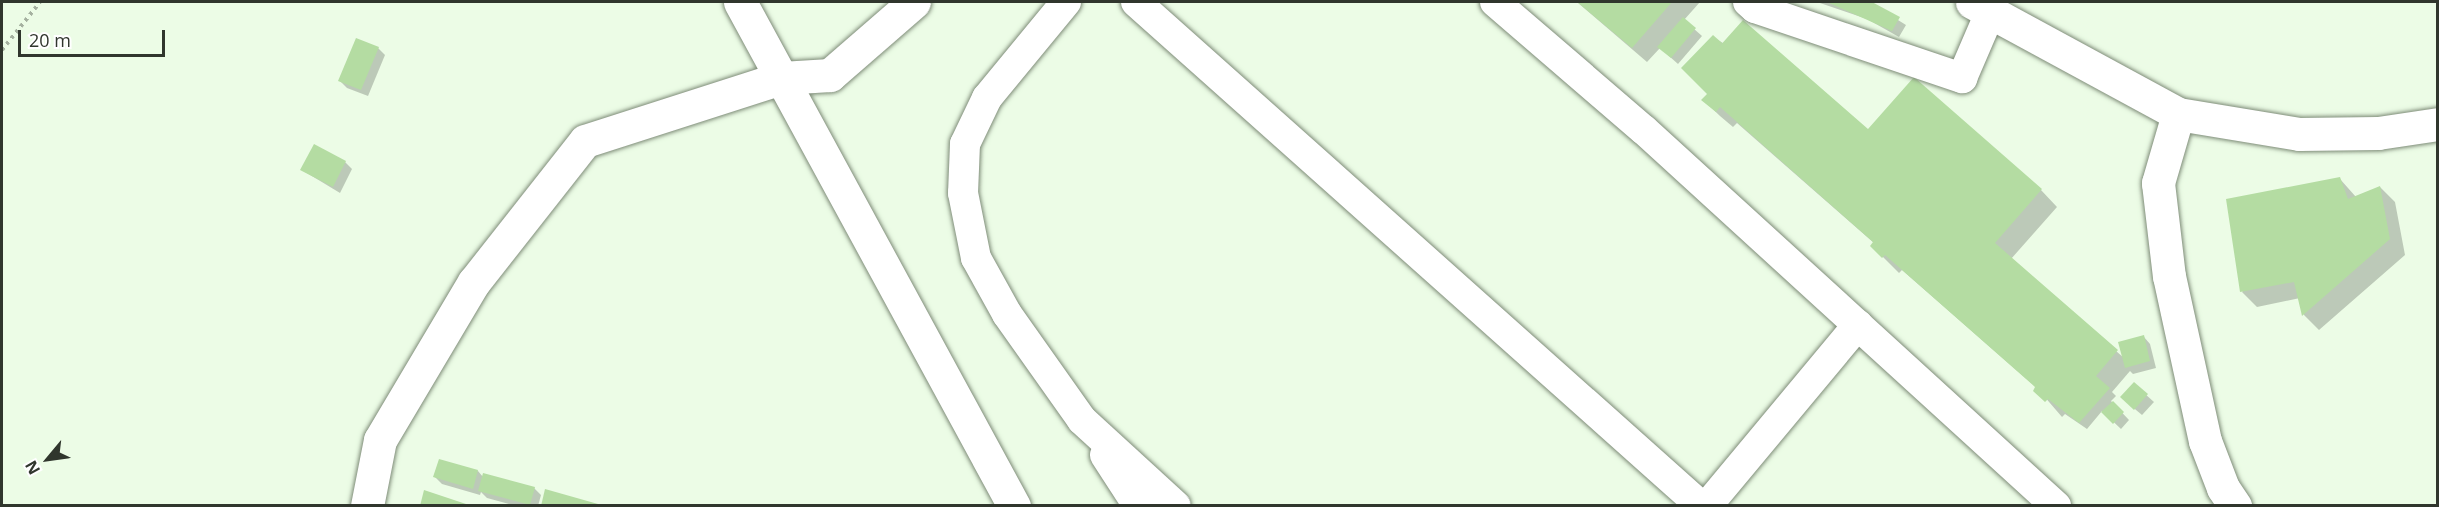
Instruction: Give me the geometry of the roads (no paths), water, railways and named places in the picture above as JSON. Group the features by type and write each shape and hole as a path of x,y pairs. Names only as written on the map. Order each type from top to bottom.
{"street":[{"path":"740,2 1014,506"},
{"path":"367,506 380,440 468,292 585,141 781,78 830,75 914,2"},
{"path":"1981,7 2178,114 2299,135 2378,133 2438,124"},
{"path":"2178,114 2158,183 2169,276 2205,441 2223,488 2235,506"}],"lane":[{"path":"1066,2 987,98 964,144 963,193 976,258 1007,314 1082,420 1138,506"},
{"path":"1136,2 1701,506"},
{"path":"1495,2 1644,130 1858,325 2043,501"},
{"path":"1748,2 1755,8 1962,78 1981,7"},
{"path":"1707,506 1858,325"},
{"path":"1082,420 1176,506"}]}
